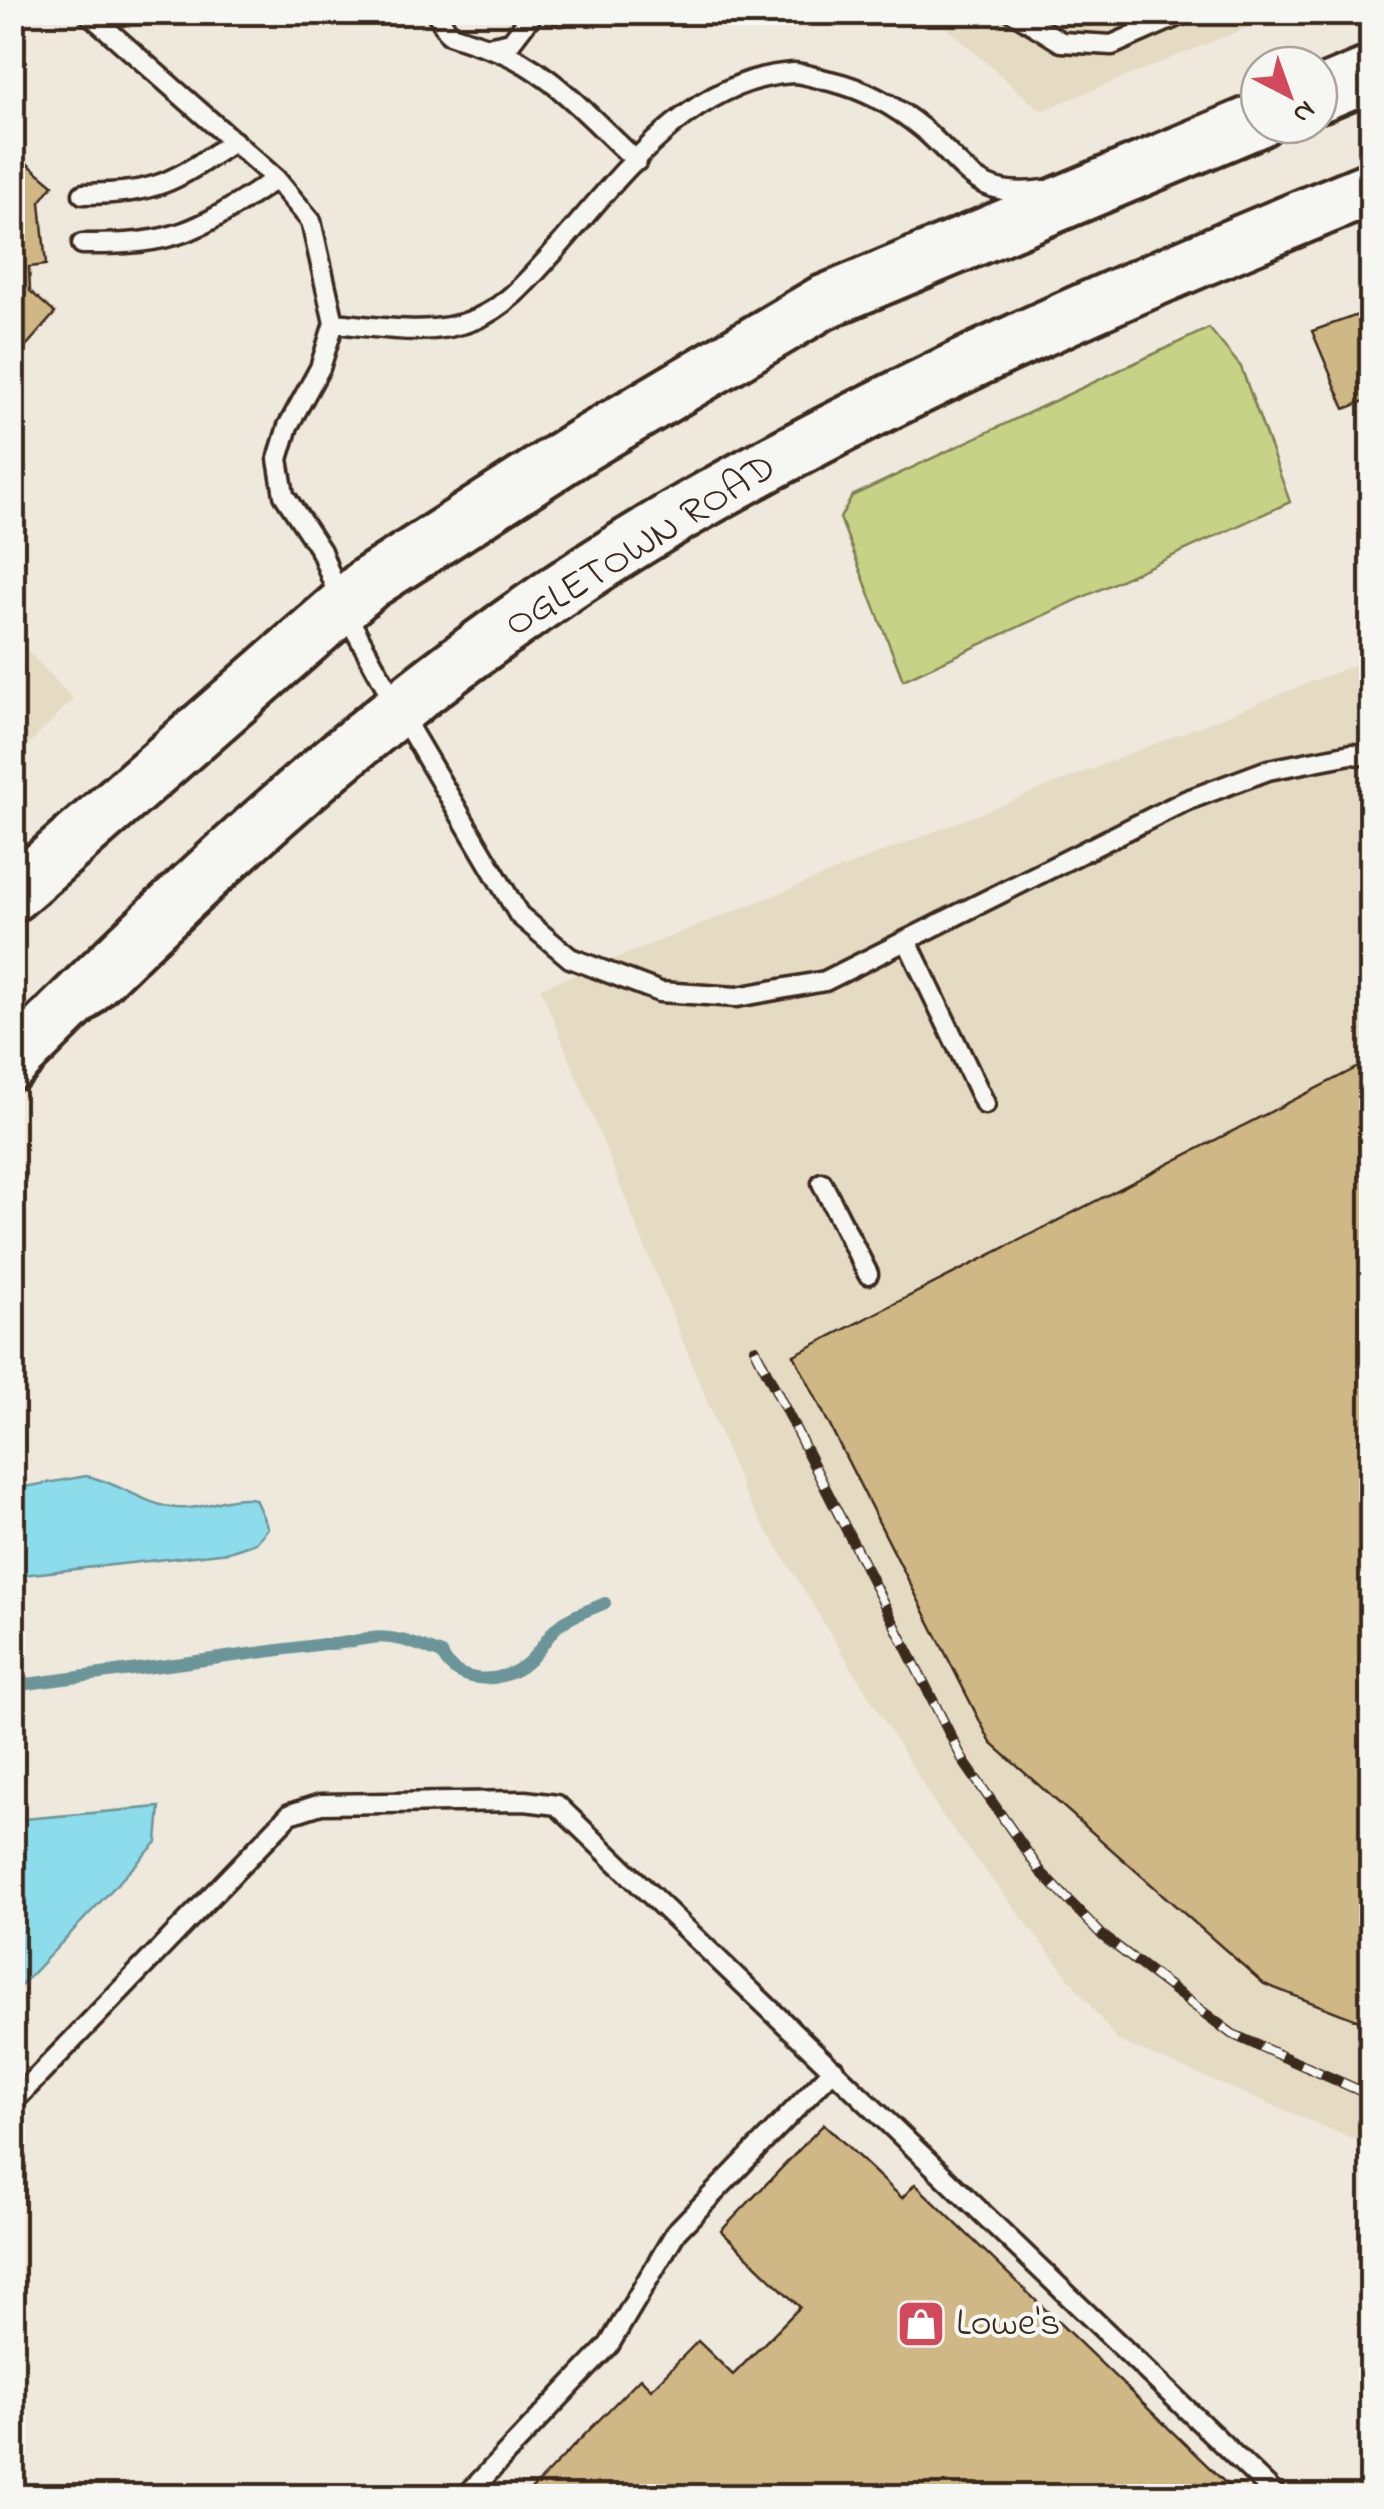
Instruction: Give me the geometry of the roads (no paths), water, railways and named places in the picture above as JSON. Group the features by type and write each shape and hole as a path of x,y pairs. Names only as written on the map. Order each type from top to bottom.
{"main road":[{"path":"1339,87 1372,73"},
{"path":"12,895 369,582 583,446 822,302 1239,128"},
{"path":"1296,219 1372,167"},
{"name":"OGLETOWN ROAD","path":"12,1063 209,868 398,709 514,624 672,519 886,402 1372,188"}],"lane":[{"path":"87,12 276,179 311,221 326,269 334,322 320,368 288,426 278,460 284,495 322,551 342,606 519,915 570,958 660,992 737,997 825,981 1185,802 1268,770 1350,754 1372,756"},
{"path":"436,12 449,34 510,54 539,72 638,161"},
{"path":"487,47 511,42 534,12"},
{"path":"1013,12 1061,42 1112,44 1188,12"},
{"path":"334,322 432,331 478,319 516,294 675,121 734,89 794,73 850,86 896,108 927,133 957,167 1001,192 1040,191 1160,161"},
{"path":"83,194 142,193 185,174 234,142"},
{"path":"82,244 173,239 208,224 276,179"},
{"path":"907,941 985,1104"},
{"path":"822,1183 868,1274"},
{"path":"12,2103 290,1814 321,1804 525,1800 556,1805 1277,2496"},
{"path":"466,2496 609,2345 676,2232 834,2069"}],"water":[{"path":"86,1476 176,1508 255,1499 268,1528 256,1543 229,1552 13,1576 13,1489"},
{"path":"160,1807 157,1842 13,1994 13,1820"}],"waterway":[{"path":"12,1686 380,1637 442,1654 457,1672 468,1676 493,1678 527,1663 562,1623 605,1603"}],"railway":[{"path":"755,1349 964,1762 1041,1872 1103,1936 1232,2034 1372,2096"}],"place":[{"name":"Lowe's","path":"921,2324"}]}
